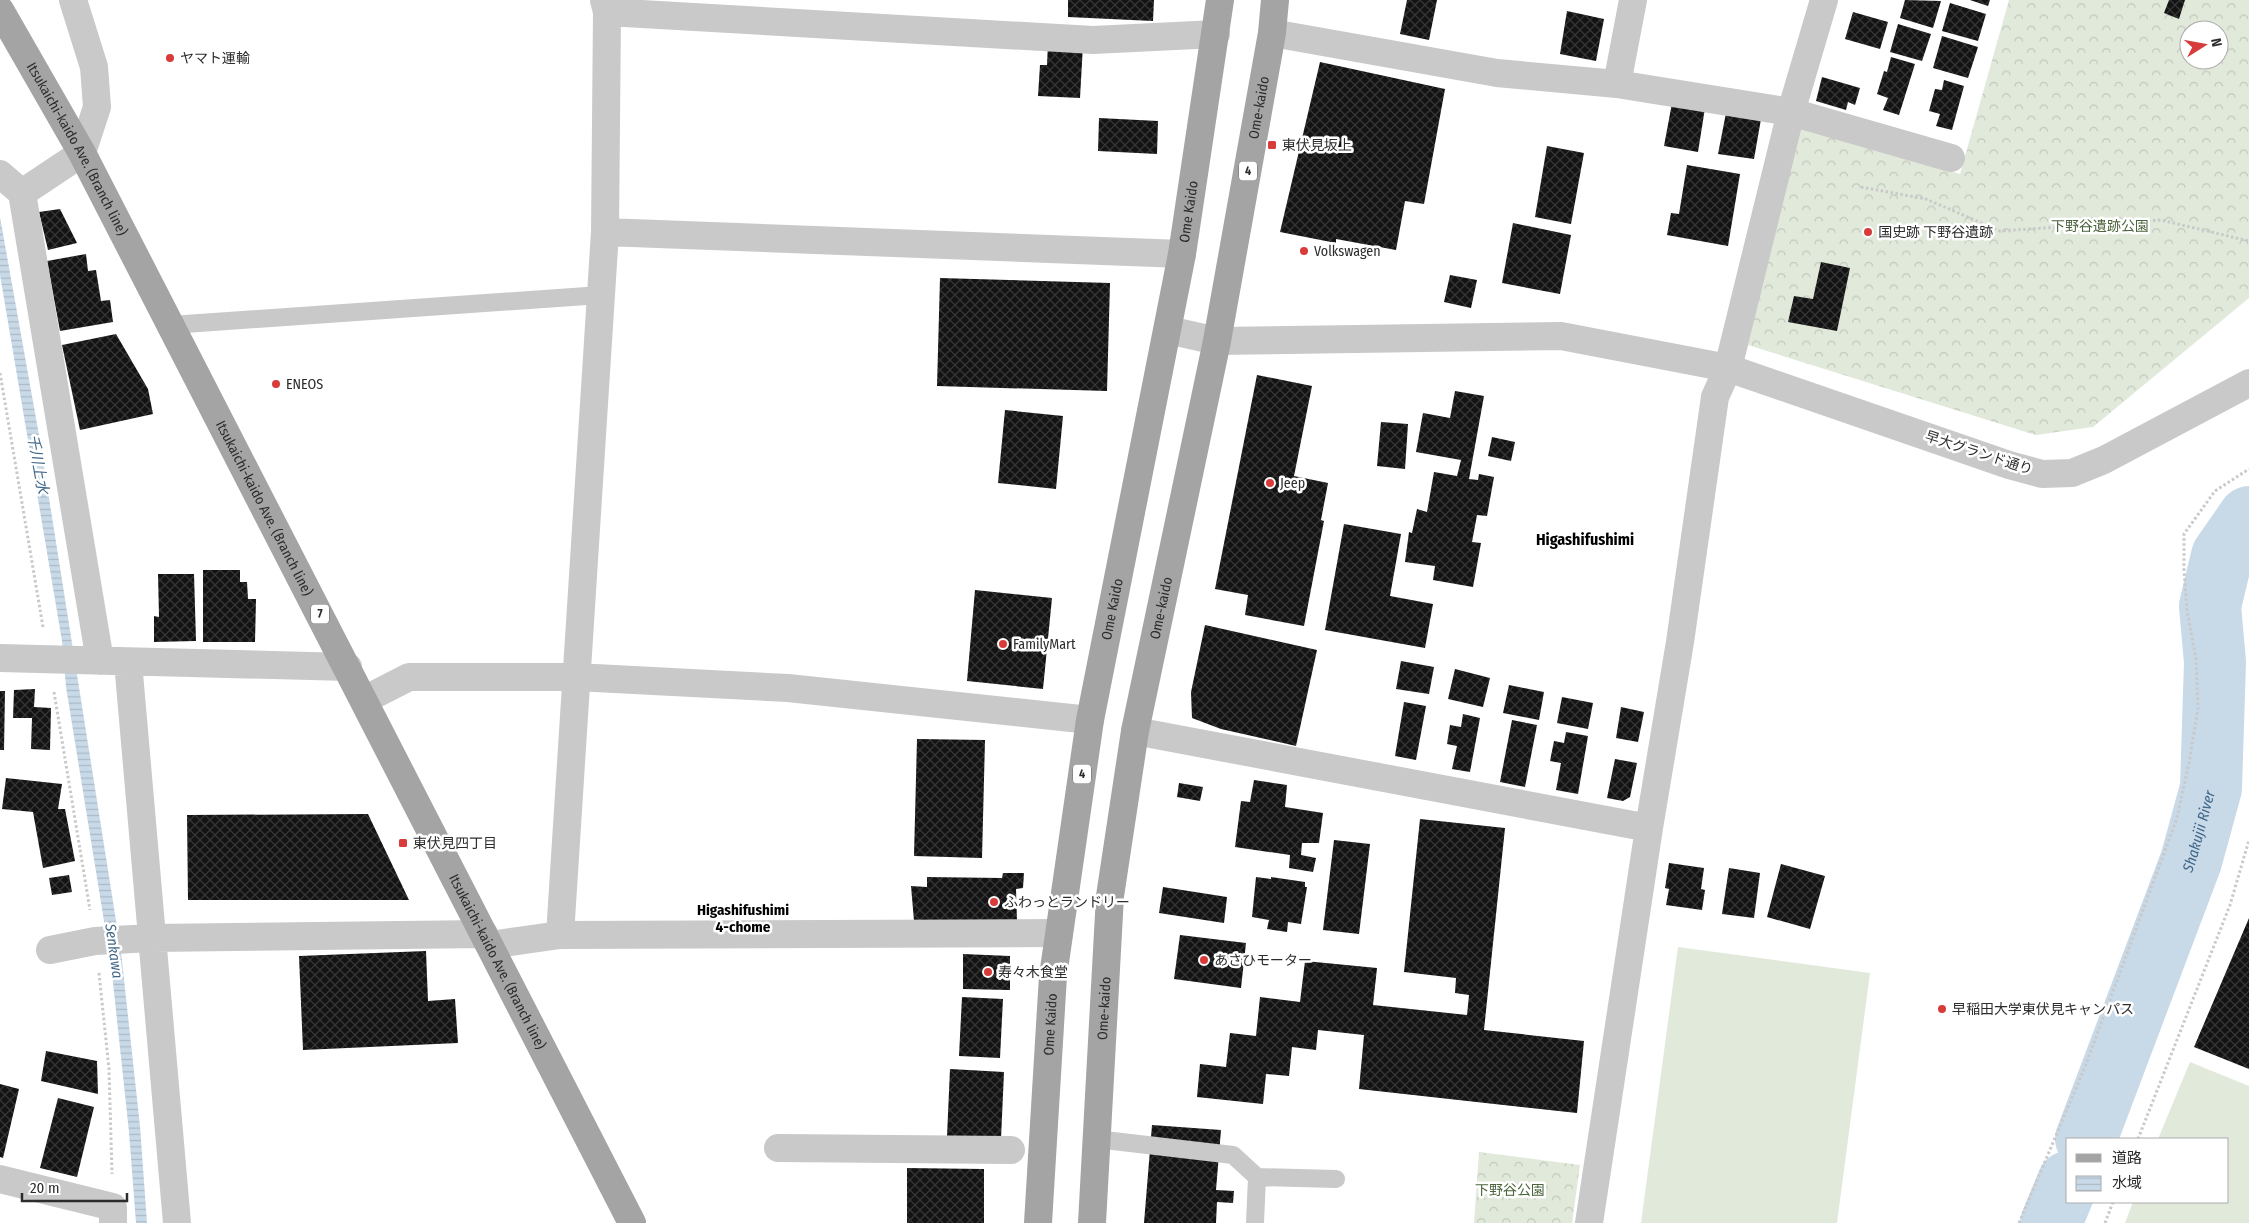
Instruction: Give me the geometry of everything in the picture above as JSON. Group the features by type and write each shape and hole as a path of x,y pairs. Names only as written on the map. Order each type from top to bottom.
{"main road":[{"name":"Ome Kaido","path":"1038,1223 1053,976 1090,720 1182,254 1220,0"},
{"name":"Ome-kaido","path":"1092,1223 1110,896 1135,731 1217,341 1272,33 1275,0"},
{"name":"Itsukaichi-kaido Ave. (Branch line)","path":"0,10 82,153 172,325 632,1223"}],"street":[{"path":"22,193 82,153 97,107 94,67 73,0"},
{"path":"1617,84 1633,0"},
{"path":"1589,1223 1649,828 1680,642 1715,397 1728,368 1791,112 1824,0"},
{"path":"560,935 605,232 606,6 1093,40 1216,34"},
{"path":"1272,33 1497,73 1617,84 1791,112 1951,158"},
{"path":"0,174 22,193 92,661"},
{"path":"605,232 1182,254"},
{"name":"早大グランド通り","path":"1168,330 1217,341 1561,336 1728,368 2009,465 2042,474 2072,474 2104,460 2249,382"},
{"path":"0,658 348,668"},
{"path":"128,662 177,1223"},
{"path":"364,700 409,677 576,677 788,688 1090,720"},
{"path":"1135,731 1649,828"},
{"path":"50,950 95,940 152,938 487,939 560,935 1059,933"},
{"path":"778,1148 1011,1150"},
{"path":"0,1179 113,1215"}],"lane":[{"path":"172,325 601,295"},
{"path":"1096,1139 1233,1155 1257,1177 1336,1179"},
{"path":"1255,1223 1257,1177"}],"path":[{"path":"1861,187 1926,199 2000,231 2160,220 2249,241"},
{"path":"2019,1223 2086,1067 2177,818 2198,708 2196,659 2187,600 2184,534 2215,491 2249,469"},
{"path":"2138,1138 2230,904 2249,840"},
{"path":"95,940 109,1069 113,1215"},
{"path":"2105,1223 2113,1203"}],"green space":[{"name":"下野谷遺跡公園","path":"2009,0 2249,0 2249,298 2093,427 2036,435 1748,345 1798,125 1960,174"},
{"path":"1678,947 1870,973 1837,1223 1641,1223"},
{"path":"2190,1062 2249,1086 2249,1223 2125,1223 2133,1203 2229,1203 2229,1138 2158,1138"},
{"name":"下野谷公園","path":"1479,1152 1580,1165 1572,1223 1474,1223"}],"water":[{"path":"0,217 39,435 121,952 140,1126 147,1223 136,1223 129,1132 111,964 66,687 62,641 0,275"}],"building":[{"path":"1068,0 1154,0 1153,21 1068,17"},
{"path":"1407,0 1437,0 1429,40 1400,34"},
{"path":"1905,0 1941,1 1933,28 1900,18"},
{"path":"1970,0 1990,0 1988,6"},
{"path":"2169,0 2185,0 2179,19 2164,13"},
{"path":"1950,3 1986,14 1978,41 1942,31"},
{"path":"1567,11 1604,19 1596,61 1560,54"},
{"path":"1853,12 1888,22 1880,49 1845,39"},
{"path":"1898,24 1931,34 1922,61 1890,52"},
{"path":"1942,36 1978,47 1968,78 1933,68"},
{"path":"1048,43 1083,45 1080,98 1038,96 1040,65 1047,65"},
{"path":"1891,57 1915,64 1899,115 1883,110 1888,98 1877,94 1884,71 1887,72"},
{"path":"1320,62 1445,89 1424,204 1405,201 1396,250 1336,239 1336,243 1280,232"},
{"path":"1822,77 1860,88 1855,105 1848,102 1846,110 1816,101"},
{"path":"1944,80 1964,86 1952,130 1936,126 1940,114 1929,111 1935,89 1942,90"},
{"path":"1672,103 1705,108 1698,152 1664,146"},
{"path":"1726,113 1761,119 1754,159 1718,154"},
{"path":"1099,118 1158,121 1157,154 1098,151"},
{"path":"1547,146 1584,153 1571,224 1535,217"},
{"path":"1687,165 1740,174 1728,246 1667,235 1671,213 1679,214"},
{"path":"60,209 77,243 48,250 39,212"},
{"path":"1513,223 1571,235 1560,294 1502,283"},
{"path":"86,254 88,271 96,270 101,301 110,300 113,322 60,331 47,261"},
{"path":"1821,262 1850,268 1837,331 1788,322 1794,296 1813,299"},
{"path":"1450,275 1477,280 1471,308 1444,302"},
{"path":"940,278 1110,283 1107,391 937,386"},
{"path":"116,334 148,389 153,414 80,430 62,345"},
{"path":"1257,375 1312,386 1294,476 1328,483 1321,520 1324,521 1304,626 1245,615 1248,595 1215,589"},
{"path":"1455,391 1484,396 1469,479 1478,480 1479,474 1494,477 1487,516 1477,515 1472,542 1481,543 1473,587 1433,580 1435,566 1405,562 1409,532 1412,533 1417,509 1427,512 1434,472 1457,476 1461,460 1416,452 1423,413 1450,418"},
{"path":"1005,410 1063,416 1056,489 998,483"},
{"path":"1381,422 1408,424 1405,469 1377,466"},
{"path":"1492,437 1515,442 1511,461 1488,456"},
{"path":"1344,524 1401,534 1390,596 1433,604 1425,648 1325,630"},
{"path":"203,570 240,570 240,582 247,582 248,599 256,599 255,642 203,642"},
{"path":"158,574 194,574 196,641 154,642 154,616 159,617"},
{"path":"975,590 1052,598 1043,689 967,681"},
{"path":"1205,625 1317,650 1296,746 1221,729 1192,718 1191,692"},
{"path":"1401,661 1434,667 1429,694 1396,689"},
{"path":"1455,669 1490,678 1483,707 1448,699"},
{"path":"1509,685 1544,692 1539,720 1503,713"},
{"path":"35,689 34,707 51,708 50,750 31,749 32,718 13,718 14,690"},
{"path":"0,691 5,691 4,750 0,750"},
{"path":"1562,697 1593,703 1588,729 1557,723"},
{"path":"1404,702 1426,706 1416,760 1395,756"},
{"path":"1621,707 1644,712 1638,742 1616,738"},
{"path":"1463,714 1480,718 1470,772 1452,769 1457,746 1447,744 1450,725 1461,727"},
{"path":"1512,720 1537,725 1525,787 1500,782"},
{"path":"1566,732 1588,736 1578,794 1556,790 1561,763 1550,761 1554,741 1564,743"},
{"path":"917,739 985,740 982,858 914,856"},
{"path":"1615,759 1637,763 1630,797 1623,801 1607,798"},
{"path":"6,778 62,784 58,809 65,809 75,861 43,868 33,812 2,809"},
{"path":"1254,780 1287,785 1285,807 1323,813 1319,843 1302,843 1301,855 1316,858 1313,872 1289,868 1290,855 1235,847 1241,801 1250,802"},
{"path":"1179,783 1203,787 1200,801 1177,797"},
{"path":"368,814 409,900 188,900 187,815"},
{"path":"1420,819 1505,828 1484,1030 1584,1041 1577,1113 1359,1089 1364,1035 1318,1030 1316,1050 1292,1047 1289,1076 1266,1074 1263,1104 1197,1097 1200,1064 1226,1067 1230,1033 1256,1036 1260,997 1300,1002 1305,961 1377,968 1373,1005 1467,1015 1469,995 1455,993 1456,978 1404,972"},
{"path":"1334,840 1370,844 1359,934 1323,930"},
{"path":"1669,863 1704,868 1701,889 1705,890 1702,910 1666,905 1669,889 1665,888"},
{"path":"1781,864 1825,876 1810,929 1767,917"},
{"path":"1729,868 1760,873 1754,918 1722,914"},
{"path":"1003,873 1024,873 1023,888 1016,889 1017,921 914,921 911,886 927,887 927,877 1002,878"},
{"path":"69,875 72,892 52,895 49,878"},
{"path":"1256,877 1271,879 1271,877 1305,882 1305,887 1307,887 1301,924 1288,922 1287,932 1267,929 1269,920 1252,917"},
{"path":"1163,887 1227,897 1224,923 1159,913"},
{"path":"2249,918 2249,1069 2194,1047"},
{"path":"1180,935 1246,943 1241,988 1174,979"},
{"path":"426,951 428,1001 455,999 458,1043 303,1050 299,956"},
{"path":"963,954 1010,956 1010,990 963,989"},
{"path":"962,997 1003,999 1000,1058 959,1056"},
{"path":"46,1051 97,1061 98,1094 41,1081"},
{"path":"950,1069 1004,1072 1001,1139 947,1136"},
{"path":"0,1084 19,1089 3,1158 0,1157"},
{"path":"58,1098 94,1107 77,1177 40,1168"},
{"path":"1152,1125 1221,1130 1216,1190 1234,1191 1233,1203 1217,1202 1216,1223 1144,1223"},
{"path":"907,1168 984,1169 984,1223 907,1223"}],"waterway":[{"name":"Shakujii River","path":"2086,1138 2191,861 2211,788 2215,662 2210,606 2222,556 2249,517"},
{"name":"Shakujii River","path":"2051,1223 2066,1187"}],"place":[{"name":"ヤマト運輸","path":"170,58"},
{"name":"東伏見坂上","path":"1272,145"},
{"name":"国史跡 下野谷遺跡","path":"1868,232"},
{"name":"Volkswagen","path":"1304,251"},
{"name":"ENEOS","path":"276,384"},
{"name":"Jeep","path":"1270,483"},
{"name":"FamilyMart","path":"1003,644"},
{"name":"東伏見四丁目","path":"403,843"},
{"name":"ふわっとランドリー","path":"994,902"},
{"name":"あさひモーター","path":"1204,960"},
{"name":"寿々木食堂","path":"988,972"},
{"name":"早稲田大学東伏見キャンパス","path":"1942,1009"}],"district":[{"name":"Higashifushimi","path":"1585,539"},
{"name":"Higashifushimi 4-chome","path":"743,918"}],"water label":[{"name":"千川上水","path":"38,464"},
{"name":"Senkawa","path":"114,951"}]}
